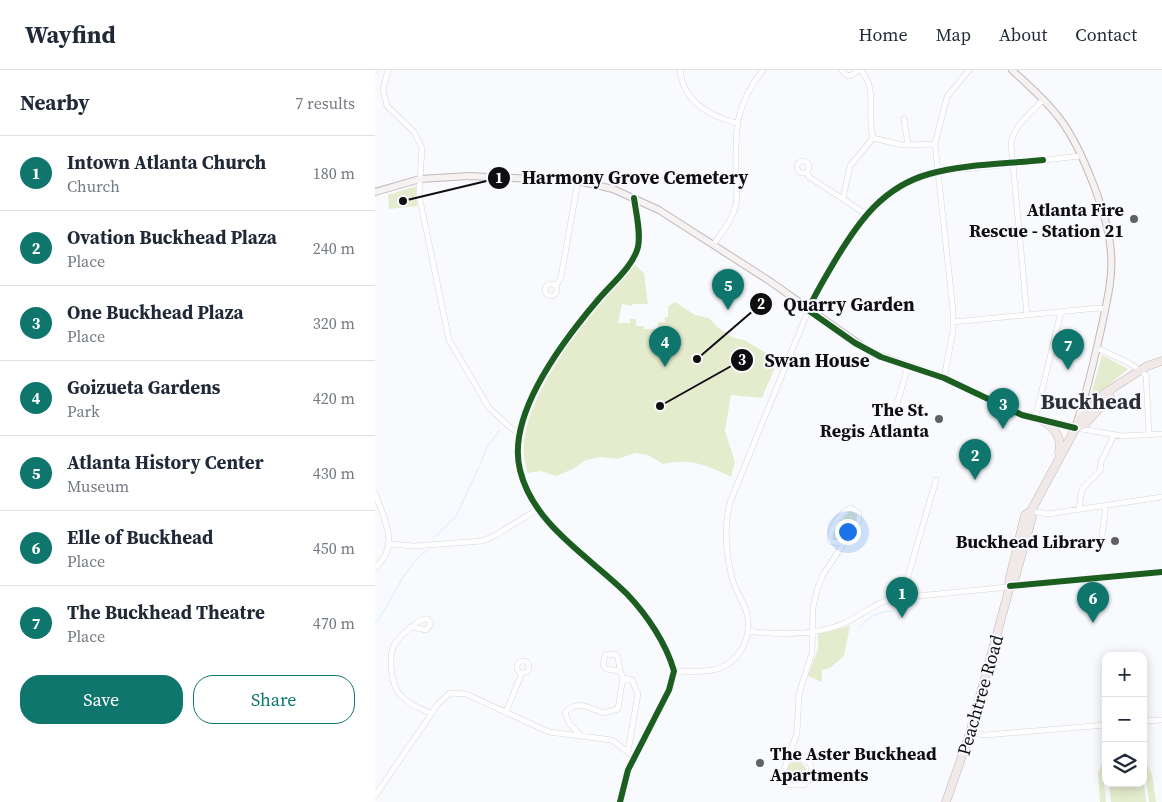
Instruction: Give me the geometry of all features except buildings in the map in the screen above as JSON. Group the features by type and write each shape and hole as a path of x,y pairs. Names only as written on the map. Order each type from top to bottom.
{"highway":[{"path":"1075,428 1084,425 1109,397 1109,393 1140,370 1162,361"},
{"path":"1043,421 1052,427 1059,437 1059,457"},
{"name":"Peachtree Road","path":"946,802 970,733 1010,586 1009,581 1025,515 1031,511 1075,428"}],"main road":[{"path":"375,192 420,179 495,176 578,181 613,189 659,210 714,244 863,348 944,378 1009,410 1035,419 1075,428 1097,348 1105,309 1111,269 1110,239 1103,215 1080,156 1061,120 1011,70"}],"street":[{"path":"388,70 383,84 385,100 390,110 414,132 420,141 423,154 420,179 421,205 449,340 489,408 511,428 519,432"},
{"path":"680,70 686,91 699,106 716,117 737,123"},
{"path":"714,244 731,218 736,203 737,123 744,98 763,70"},
{"path":"842,70 846,75 850,76 859,70 865,74 871,94 873,138 850,166 843,198"},
{"path":"944,378 953,322 935,144 947,97 968,70"},
{"path":"1027,315 1012,136 1017,127 1043,100"},
{"path":"904,119 908,145"},
{"path":"873,138 908,145 935,144"},
{"path":"674,671 707,671 724,666 740,651 748,631 747,612 730,570 726,530 727,511 808,310 847,240 866,214 883,198 900,186 937,172 1080,156"},
{"path":"806,172 809,177 866,214"},
{"path":"556,286 561,277 578,181"},
{"path":"620,802 633,756 669,690 674,671 655,630 638,606 558,532 538,509 527,490 520,471 517,452 519,432 527,409 557,352 635,254 639,239 634,198"},
{"path":"953,322 1105,309"},
{"path":"1035,419 1061,312"},
{"path":"1097,348 1146,375 1149,436"},
{"path":"891,425 908,366"},
{"path":"1075,428 1114,435 1149,436 1162,434"},
{"path":"1079,510 1082,489 1101,471 1101,462 1114,435"},
{"path":"902,597 936,480"},
{"path":"375,493 386,524 390,544 388,553 375,568"},
{"path":"1031,511 1043,514 1162,497"},
{"path":"1101,543 1106,505"},
{"path":"390,544 414,546 482,540 496,535 538,509"},
{"path":"789,755 809,762 812,768 808,781 803,785 790,785 783,780 782,776 789,755 797,733 799,694 812,652 814,630 813,607 817,590 859,520 859,513 854,509 845,511 830,534 831,542 837,554"},
{"path":"831,542 844,543"},
{"path":"748,631 780,634 814,630 845,623 876,604 902,597 1162,572"},
{"path":"907,582 913,596"},
{"path":"412,627 393,648 393,680 397,691 404,699 430,713"},
{"path":"581,736 569,723 565,713 574,705 582,705 603,714 618,709 623,678 619,671"},
{"path":"506,712 522,673"},
{"path":"623,678 632,680 638,694 628,751"},
{"path":"375,796 430,713 444,697 458,692 549,732 612,740 633,756"},
{"path":"1147,721 1162,720"},
{"path":"970,733 986,735 1102,725"}],"green space":[{"path":"416,186 417,206 389,209 388,195"},
{"path":"634,264 644,273 648,304 632,304 632,306 622,304 618,323 630,323 630,319 636,319 636,326 644,326 644,329 658,329 658,322 665,322 665,317 668,317 668,306 675,302 695,315 709,318 717,327 734,338 744,340 778,360 762,398 731,395 725,431 735,462 731,477 714,469 690,462 663,464 648,455 635,453 618,459 600,457 586,460 573,469 556,476 540,471 528,473 524,449 529,421 540,392 557,362 577,333 597,306"},
{"path":"1102,355 1128,369 1098,394 1088,406"},
{"path":"851,511 856,513 856,519 841,541 834,541 832,533"},
{"path":"850,626 844,656 830,668 822,670 822,682 808,676 818,649 818,634"},
{"path":"796,762 804,765 807,773 804,781 796,784 788,781 785,773 788,765"},
{"path":"1102,764 1102,787 1104,787 1106,802 1100,802 1098,772"},
{"path":"1147,764 1152,774 1156,802 1149,802"},
{"path":"1109,787 1144,787 1146,802 1111,802"}],"waterway":[{"path":"375,74 380,70"},
{"path":"481,463 486,449 499,431"},
{"path":"433,539 456,516 479,467"},
{"path":"375,624 405,574 419,557 428,550"},
{"path":"859,628 873,616 892,611"}],"cycle path":[{"path":"1043,160 971,166 943,171 929,174 898,187 863,219 825,278 808,310 855,343 881,357 944,378 1022,415 1075,428"},
{"path":"620,802 628,770 669,690 674,671 661,640 649,620 634,602 565,539 537,507 527,490 520,470 518,449 521,426 529,403 554,358 583,317 626,269 635,254 639,235 634,198"},
{"path":"1010,586 1162,572"}],"place":[{"name":"Harmony Grove Cemetery","path":"403,201"},
{"name":"Atlanta Fire Rescue - Station 21","path":"1134,219"},
{"name":"Atlanta History Center","path":"728,310"},
{"name":"Quarry Garden","path":"697,359"},
{"name":"Goizueta Gardens","path":"665,367"},
{"name":"The Buckhead Theatre","path":"1068,370"},
{"name":"Swan House","path":"660,406"},
{"name":"The St. Regis Atlanta","path":"939,419"},
{"name":"One Buckhead Plaza","path":"1003,429"},
{"name":"Ovation Buckhead Plaza","path":"975,480"},
{"name":"Buckhead Library","path":"1115,541"},
{"name":"Intown Atlanta Church","path":"902,618"},
{"name":"Elle of Buckhead","path":"1093,623"},
{"name":"The Aster Buckhead Apartments","path":"760,763"}],"district":[{"name":"Buckhead","path":"1091,401"}]}
